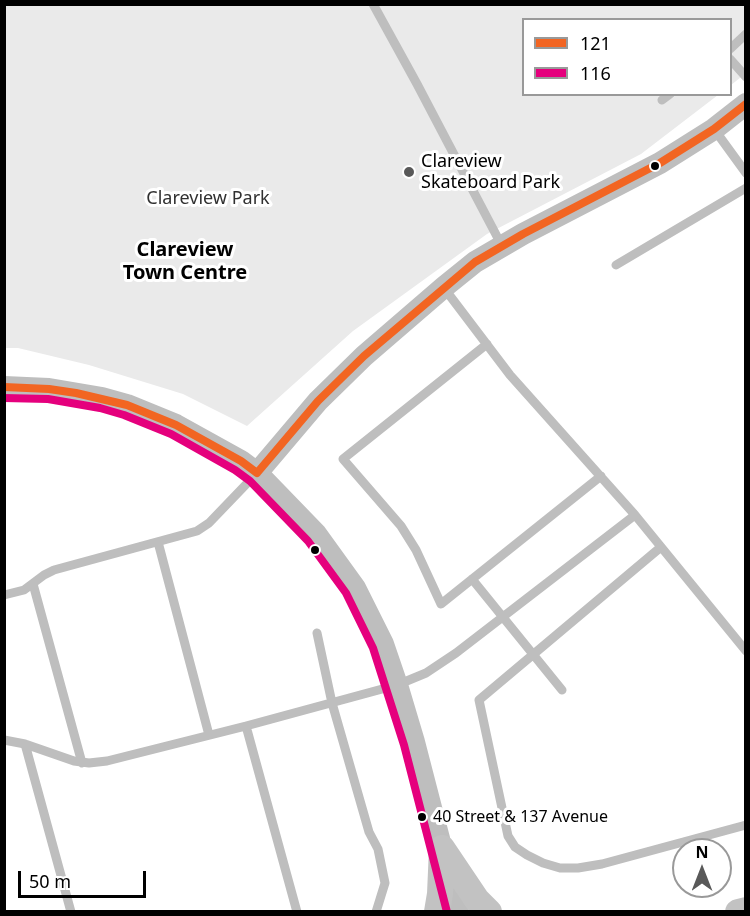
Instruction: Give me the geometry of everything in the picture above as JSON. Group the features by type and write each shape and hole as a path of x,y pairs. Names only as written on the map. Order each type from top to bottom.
{"main road":[{"path":"437,912 442,848"},
{"path":"442,848 477,900 489,912"},
{"path":"738,912 746,910"}],"street":[{"path":"257,473 318,401 364,356 475,262 660,163 714,129 746,104"},
{"path":"4,387 76,393 127,405 176,425 241,461 257,473 316,534 355,588 383,644 398,685 458,912"}],"lane":[{"path":"373,4 502,246"},
{"path":"732,47 746,34"},
{"path":"732,61 746,77"},
{"path":"714,129 746,173"},
{"path":"616,265 746,188"},
{"path":"444,287 510,375 635,515 746,651"},
{"path":"487,344 343,459 401,526 416,550 441,604 601,477"},
{"path":"4,595 24,590 54,570 187,535 204,528 257,473"},
{"path":"4,740 25,744 82,763 106,762 398,685 426,673 456,653 635,515"},
{"path":"158,542 209,735"},
{"path":"661,547 478,700 508,836 515,848 543,863 560,868 602,864 746,825"},
{"path":"472,579 562,690"},
{"path":"33,584 82,763"},
{"path":"317,633 332,703 369,832 378,849 384,883 376,912"},
{"path":"246,726 297,912"},
{"path":"25,744 71,912"}],"green space":[{"name":"Clareview Park","path":"5,5 745,5 745,74 732,84 732,18 522,18 522,96 717,96 641,154 487,234 353,331 247,426 183,394 89,365 18,348 5,348"}],"transit line":[{"name":"121","path":"257,473 318,401 364,356 475,262 523,234 660,163 714,129 746,104"},
{"name":"121","path":"4,387 49,389 127,405 176,425 241,461 257,473"},
{"name":"116","path":"4,398 48,399 100,408 171,434 250,481 308,541 346,593 373,648 404,745 447,912"}],"place":[{"name":"Clareview Skateboard Park","path":"409,172"},
{"name":"40 Street & 137 Avenue","path":"422,817"}],"district":[{"name":"Clareview Town Centre","path":"185,262"}]}
